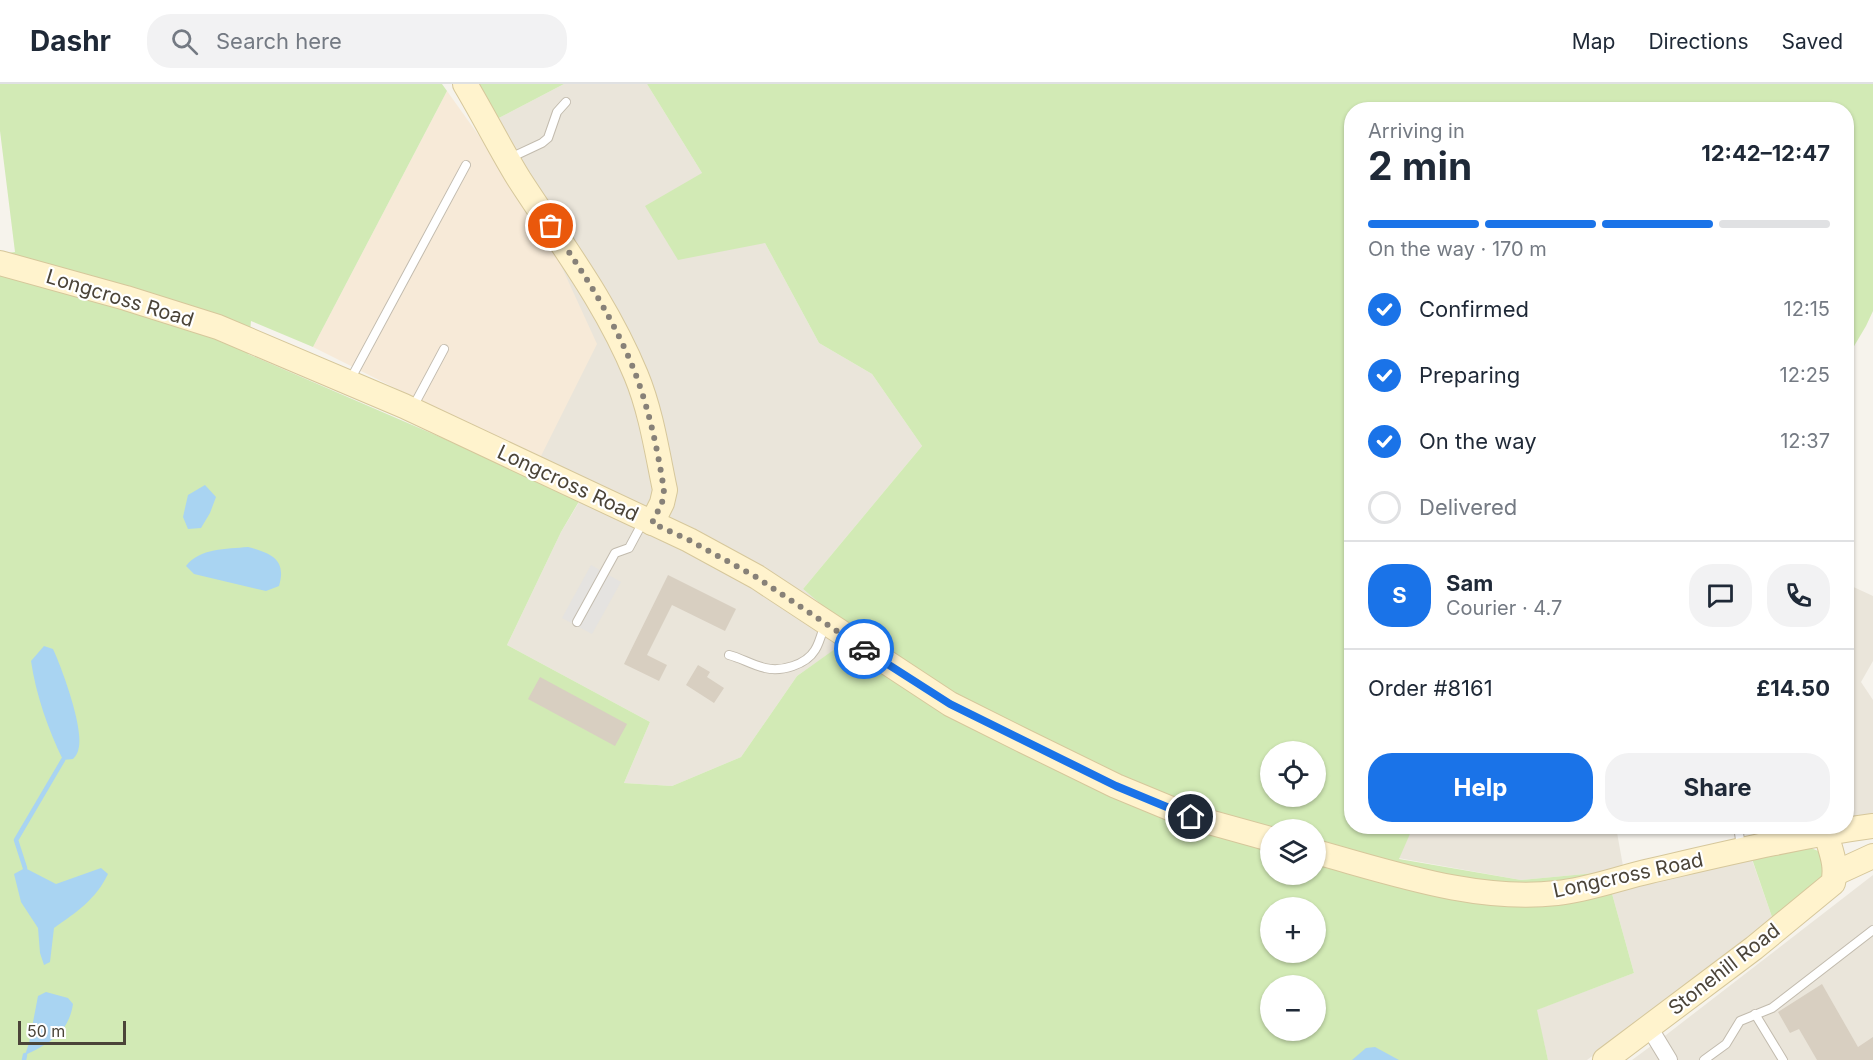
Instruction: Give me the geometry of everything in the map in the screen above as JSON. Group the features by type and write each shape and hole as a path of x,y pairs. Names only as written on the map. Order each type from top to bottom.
{"main road":[{"path":"465,84 507,159 573,257 603,308 637,377 647,408 664,490 662,503 648,521"},
{"name":"Longcross Road","path":"0,263 126,298 218,327 411,410 689,540 756,577 950,704 1116,786 1191,817 1260,836"},
{"name":"Longcross Road","path":"1854,828 1873,826"},
{"name":"Longcross Road","path":"1326,855 1469,890 1531,894 1557,893 1583,889 1817,834"},
{"path":"1826,834 1836,873"},
{"name":"Stonehill Road","path":"1605,1060 1754,948 1833,883 1836,873 1873,856"}],"street":[{"path":"1649,1026 1669,1060"}],"lane":[{"path":"507,159 548,138 553,120 566,102"},
{"path":"349,382 466,165"},
{"path":"411,410 444,349"},
{"path":"577,622 615,553 629,548 648,521"},
{"path":"729,655 767,669 796,664 808,659 815,651 825,623"},
{"path":"1735,852 1737,834"},
{"path":"1704,1060 1726,1044 1740,1021 1772,1008 1873,930"},
{"path":"1755,1014 1783,1060"}],"shaded area":[{"path":"564,84 647,84 702,173 765,243 819,343 872,374 922,446 803,589 857,634 797,676 741,757 672,786 624,783 650,722 507,645 561,532 590,484 539,460 495,120"},
{"path":"447,91 542,224 597,344 539,460 313,347"},
{"path":"591,565 621,582 592,634 562,618"},
{"path":"1854,587 1873,596 1873,661 1861,682 1873,700 1873,825 1854,830"},
{"path":"1410,834 1617,834 1623,866 1801,834 1839,834 1751,857 1773,920 1587,1060 1548,1060 1536,1010 1634,973 1606,872 1521,880 1398,858"},
{"path":"1873,875 1873,1060 1632,1060 1666,1035"}],"green space":[{"path":"0,84 442,84 447,91 313,347 251,321 248,354 581,498 561,532 507,645 650,722 624,783 672,786 741,757 797,676 856,634 803,589 922,446 872,374 819,343 765,243 678,260 645,206 702,173 647,84 1873,84 1873,311 1854,346 1854,102 1344,102 1344,834 1410,834 1399,859 1521,880 1606,872 1634,973 1537,1010 1548,1060 0,1060 0,254 15,252 0,131"},
{"path":"477,84 564,84 495,120"},
{"path":"1806,846 1823,853 1825,877 1773,920 1751,856"}],"water":[{"path":"205,485 216,497 210,513 201,528 188,529 183,517 188,495"},
{"path":"248,547 270,555 279,563 281,577 279,586 266,591 194,574 186,566 198,556 206,553"},
{"path":"44,646 53,649 76,716 80,742 78,752 73,759 63,760 39,699 31,661"},
{"path":"25,868 56,884 101,868 108,874 92,898 54,928 50,962 44,965 40,953 38,928 21,902 14,874"},
{"path":"46,992 68,998 73,1004 71,1014 56,1036 25,1055 38,996"},
{"path":"1375,1047 1399,1060 1352,1060 1366,1048"}],"building":[{"path":"668,575 736,609 725,631 672,605 647,655 667,665 659,681 624,664"},
{"path":"698,665 710,672 707,677 724,688 714,703 686,685"},
{"path":"540,677 627,724 615,746 528,699"},
{"path":"1822,984 1858,1047 1873,1037 1873,1060 1817,1060 1799,1029 1790,1033 1778,1012"}],"waterway":[{"path":"25,868 16,840 63,760"},
{"path":"24,1060 25,1055"}],"way so far":[{"path":"551,226 573,257 603,308 637,377 647,408 664,490 662,503 652,523 689,540 756,577 864,649"}],"route":[{"path":"864,649 950,704 1116,786 1191,817"}]}
